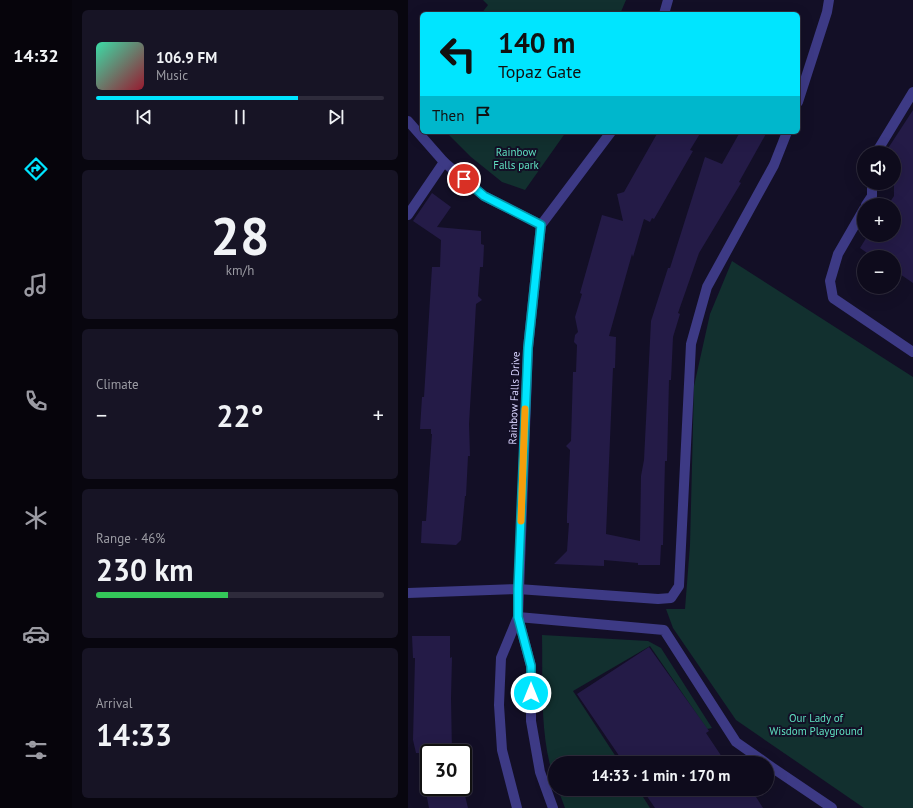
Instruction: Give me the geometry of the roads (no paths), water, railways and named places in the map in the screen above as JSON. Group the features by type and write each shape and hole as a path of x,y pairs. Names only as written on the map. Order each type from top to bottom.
{"street":[{"path":"665,12 668,0"},
{"path":"800,96 827,12 829,0"},
{"path":"880,146 913,92"},
{"path":"408,121 444,162 484,196 541,225 609,134"},
{"path":"408,593 518,589 658,599 671,598 679,586 691,344 707,287 774,165 786,134"},
{"path":"408,215 444,162"},
{"path":"857,221 838,254 830,281 833,298 913,352"},
{"name":"Rainbow Falls Drive","path":"541,225 528,348 518,617 531,666 531,721 539,764 553,808"},
{"path":"518,617 664,630 736,742 756,756"},
{"name":"Rainbow Falls Drive","path":"517,808 502,750 499,706 501,658 518,617"},
{"path":"774,768 832,808"}],"park label":[{"name":"Rainbow Falls park","path":"516,158"},
{"name":"Our Lady of Wisdom Playground","path":"816,724"}]}
